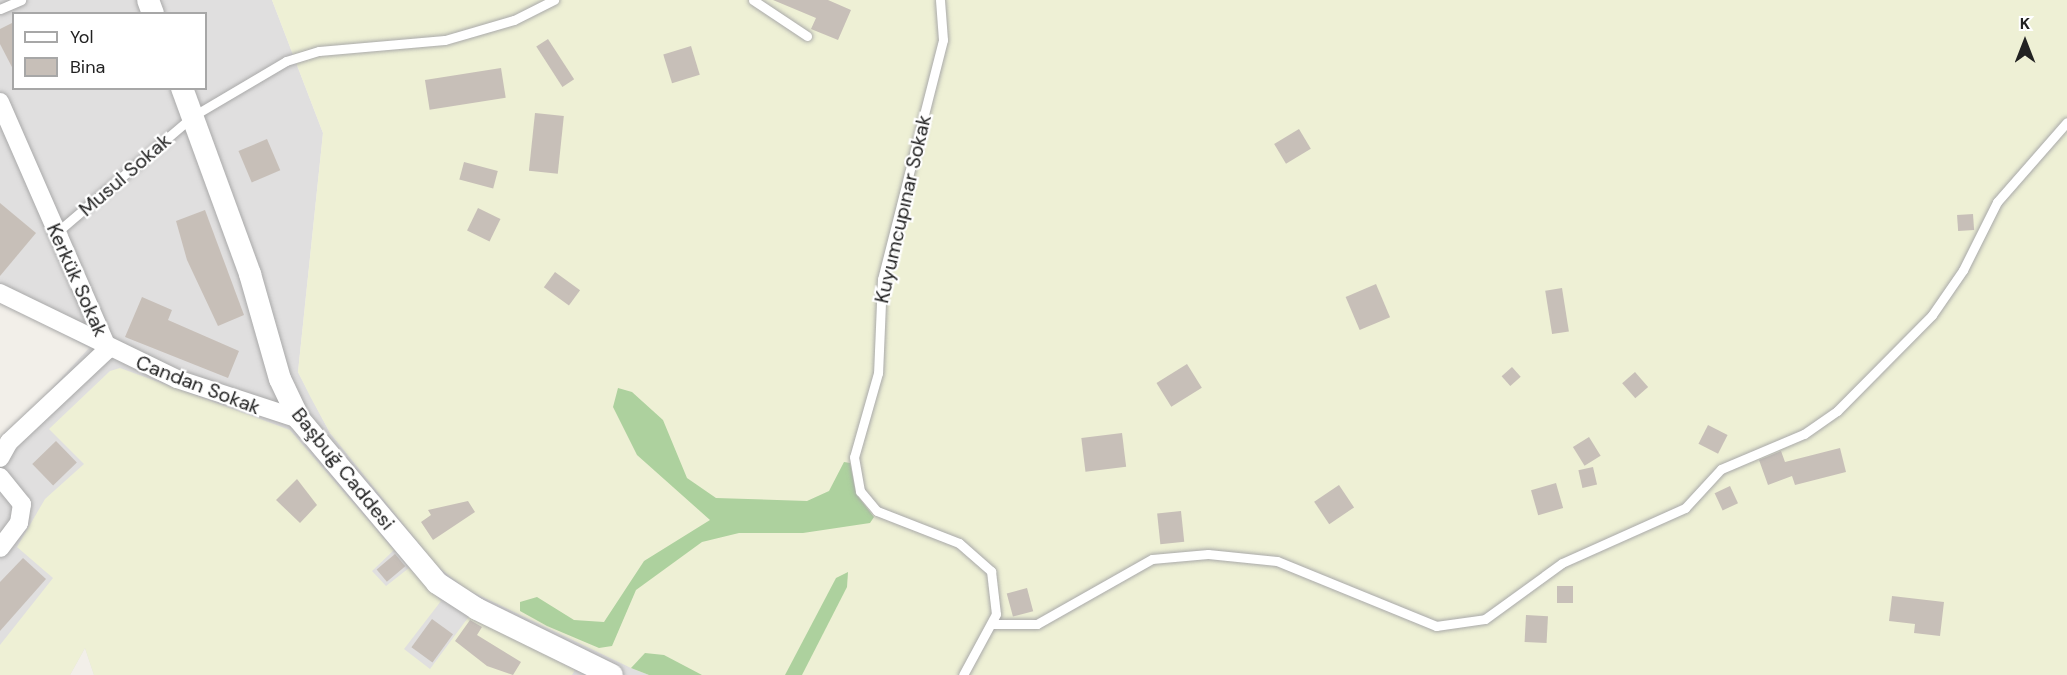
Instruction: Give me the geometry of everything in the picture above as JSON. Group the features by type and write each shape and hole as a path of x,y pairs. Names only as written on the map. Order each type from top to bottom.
{"street":[{"name":"Başbuğ Caddesi","path":"183,90 250,274 280,379 299,419 436,583 585,670 612,675"},
{"name":"Kerkük Sokak","path":"0,102 108,349 9,442 0,458"},
{"name":"Candan Sokak","path":"2,294 108,349 238,403 299,419"},
{"path":"0,477 22,504 19,523 0,548"}],"lane":[{"path":"0,9 21,0"},
{"path":"193,116 304,54 445,40 514,20 554,0"},
{"path":"753,0 807,36"},
{"name":"Kuyumcupınar Sokak","path":"940,0 943,40 882,279 878,373 857,446 855,473 860,491 877,510 959,543 984,560 996,588 993,624 963,675"},
{"name":"Musul Sokak","path":"56,233 193,116"},
{"path":"993,624 1038,624 1152,559 1208,554 1277,561 1436,626 1485,619 1562,563 1685,508 1728,464 1804,434 1838,411 1932,315 1963,270 1997,202 2067,122"}],"shaded area":[{"path":"0,0 272,0 323,133 298,372 330,433 466,589 649,675 94,675 85,648 70,675 0,675 0,444 89,348 0,300"}],"green space":[{"path":"272,0 2067,0 2067,675 649,675 466,589 437,566 330,433 298,372 323,133"},
{"path":"120,368 290,430 394,550 372,571 386,586 409,568 441,601 404,649 430,669 470,615 575,670 572,675 94,675 85,648 70,675 0,675 0,645 53,578 17,547 45,499 84,464 49,429 110,371"},
{"path":"618,388 632,392 663,420 687,478 716,498 807,501 829,491 844,462 850,463 856,494 874,517 870,523 803,533 739,533 702,542 636,590 612,646 599,648 547,626 520,611 520,602 537,597 574,620 604,622 644,561 710,520 637,455 613,407"},
{"path":"848,572 847,587 802,675 785,675 836,578"},
{"path":"645,653 664,655 702,675 649,675 631,668"}],"building":[{"path":"773,0 828,0 851,10 838,40 811,29 816,18"},
{"path":"12,23 12,67 0,44 0,29"},
{"path":"548,39 574,79 562,87 536,47"},
{"path":"691,46 700,75 672,83 663,54"},
{"path":"501,68 506,98 430,110 425,80"},
{"path":"535,113 564,116 558,174 529,171"},
{"path":"1299,129 1311,149 1286,164 1274,144"},
{"path":"267,139 280,170 252,182 238,151"},
{"path":"464,162 498,171 493,188 459,179"},
{"path":"0,203 36,233 0,276"},
{"path":"478,208 500,219 490,241 467,230"},
{"path":"205,210 244,315 218,326 187,260 176,221"},
{"path":"1973,214 1974,230 1958,231 1957,215"},
{"path":"555,272 580,290 569,306 544,287"},
{"path":"1376,284 1390,317 1360,330 1346,297"},
{"path":"1562,288 1569,331 1552,334 1545,291"},
{"path":"142,297 172,310 168,320 239,351 228,378 125,337"},
{"path":"1187,364 1202,388 1171,407 1156,383"},
{"path":"1512,367 1521,377 1510,386 1502,376"},
{"path":"1635,372 1648,387 1635,398 1622,383"},
{"path":"1708,425 1728,435 1718,454 1698,444"},
{"path":"1122,433 1126,467 1085,472 1081,438"},
{"path":"1589,437 1601,456 1585,466 1573,447"},
{"path":"56,441 77,463 53,486 32,464"},
{"path":"1840,448 1846,472 1795,485 1792,476 1768,485 1759,460 1781,451 1785,462"},
{"path":"1593,467 1597,485 1582,488 1578,470"},
{"path":"297,479 317,505 300,523 276,500"},
{"path":"1556,483 1563,508 1538,515 1531,490"},
{"path":"1339,485 1354,507 1329,524 1314,502"},
{"path":"1730,486 1738,503 1723,510 1715,493"},
{"path":"468,501 475,512 433,540 421,522 431,515 428,510"},
{"path":"1181,511 1184,542 1160,544 1157,514"},
{"path":"395,554 405,566 387,582 377,569"},
{"path":"23,558 46,579 0,631 0,582"},
{"path":"1557,586 1573,586 1573,603 1557,603"},
{"path":"1027,588 1033,611 1013,617 1007,593"},
{"path":"1892,596 1944,602 1940,636 1914,633 1915,624 1889,621"},
{"path":"1526,615 1548,616 1547,643 1525,642"},
{"path":"432,619 453,634 432,663 411,647"},
{"path":"470,620 482,627 477,635 521,662 513,675 487,666 455,641"}]}
